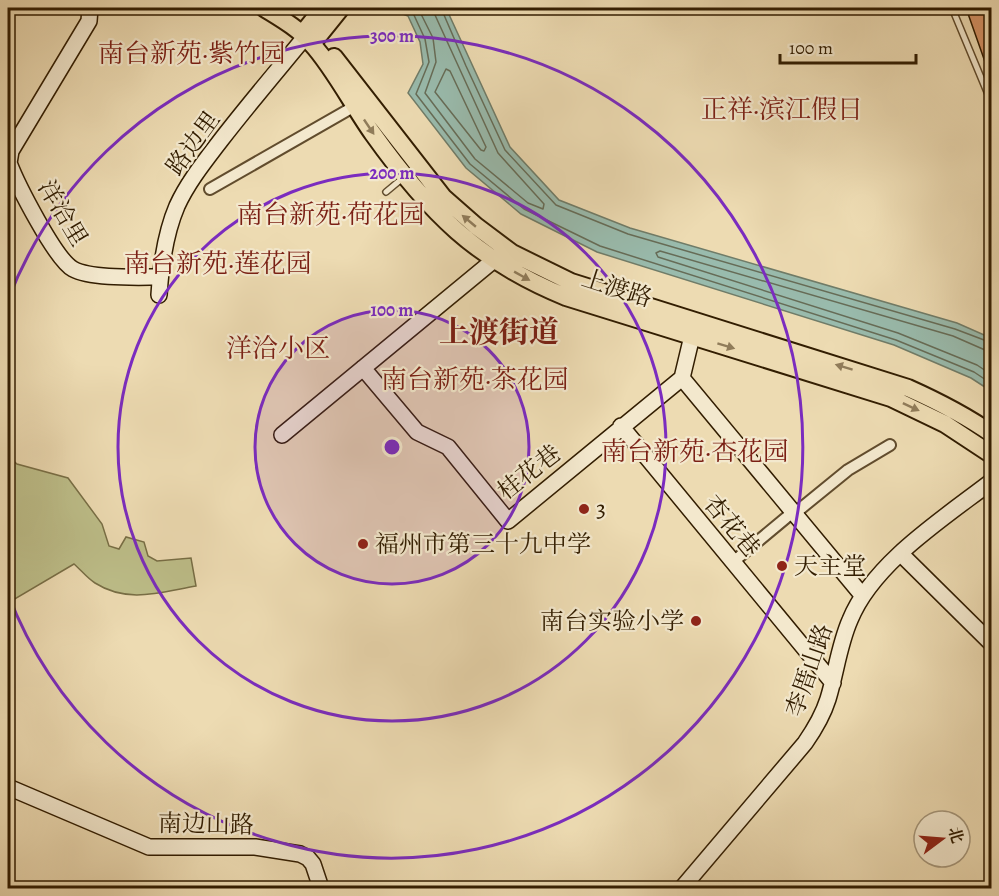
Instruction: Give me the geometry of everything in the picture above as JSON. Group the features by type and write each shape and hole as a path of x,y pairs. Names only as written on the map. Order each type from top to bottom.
{"main road":[{"path":"264,8 309,36"},
{"path":"282,8 309,36"},
{"path":"309,36 323,8"},
{"path":"309,36 341,8"},
{"name":"上渡路","path":"309,36 355,106 422,198 443,219 494,260 525,279 566,297 891,398 945,424 992,455"},
{"name":"上渡路","path":"309,36 443,197 512,253 571,282 908,388 939,402 992,434"}],"street":[{"name":"洋洽里","path":"90,8 89,21 11,151 9,163 56,252 73,269 92,274 160,277"},
{"name":"路边里","path":"159,295 168,231 177,206 193,178 236,121 309,36"},
{"path":"210,189 355,106"},
{"path":"282,435 494,260"},
{"path":"693,336 682,378 862,596"},
{"name":"桂花巷","path":"363,368 417,432 448,447 508,521 682,378"},
{"name":"杏花巷","path":"621,426 833,683"},
{"path":"733,562 848,470 890,445"},
{"name":"李厝山路","path":"682,888 805,743 822,714 833,683 845,634 862,596 874,579 901,554 992,481"},
{"path":"901,554 992,644"},
{"name":"南边山路","path":"8,787 148,847 261,848 300,854 310,861 321,888"}],"lane":[{"path":"952,8 992,104"},
{"path":"386,192 405,176"}],"green space":[{"path":"8,456 17,464 68,478 102,524 109,546 119,549 126,537 144,542 148,556 157,561 191,558 196,586 145,595 120,593 95,583 74,564 8,603"}],"water":[{"path":"388,8 446,8 510,147 559,200 630,228 957,323 991,338 991,391 971,378 894,345 597,252 521,214 466,168 408,93 423,64 420,42 408,16"}],"building":[{"path":"966,8 992,8 992,76 990,76"}],"place":[{"name":"3","path":"584,509"},
{"name":"福州市第三十九中学","path":"363,544"},
{"name":"天主堂","path":"782,566"},
{"name":"南台实验小学","path":"696,621"}],"district":[{"name":"南台新苑·紫竹园","path":"192,53"},
{"name":"正祥·滨江假日","path":"782,109"},
{"name":"南台新苑·荷花园","path":"331,214"},
{"name":"南台新苑·莲花园","path":"218,263"},
{"name":"上渡街道","path":"499,332"},
{"name":"洋洽小区","path":"278,348"},
{"name":"南台新苑·茶花园","path":"475,379"},
{"name":"南台新苑·杏花园","path":"695,451"}]}
